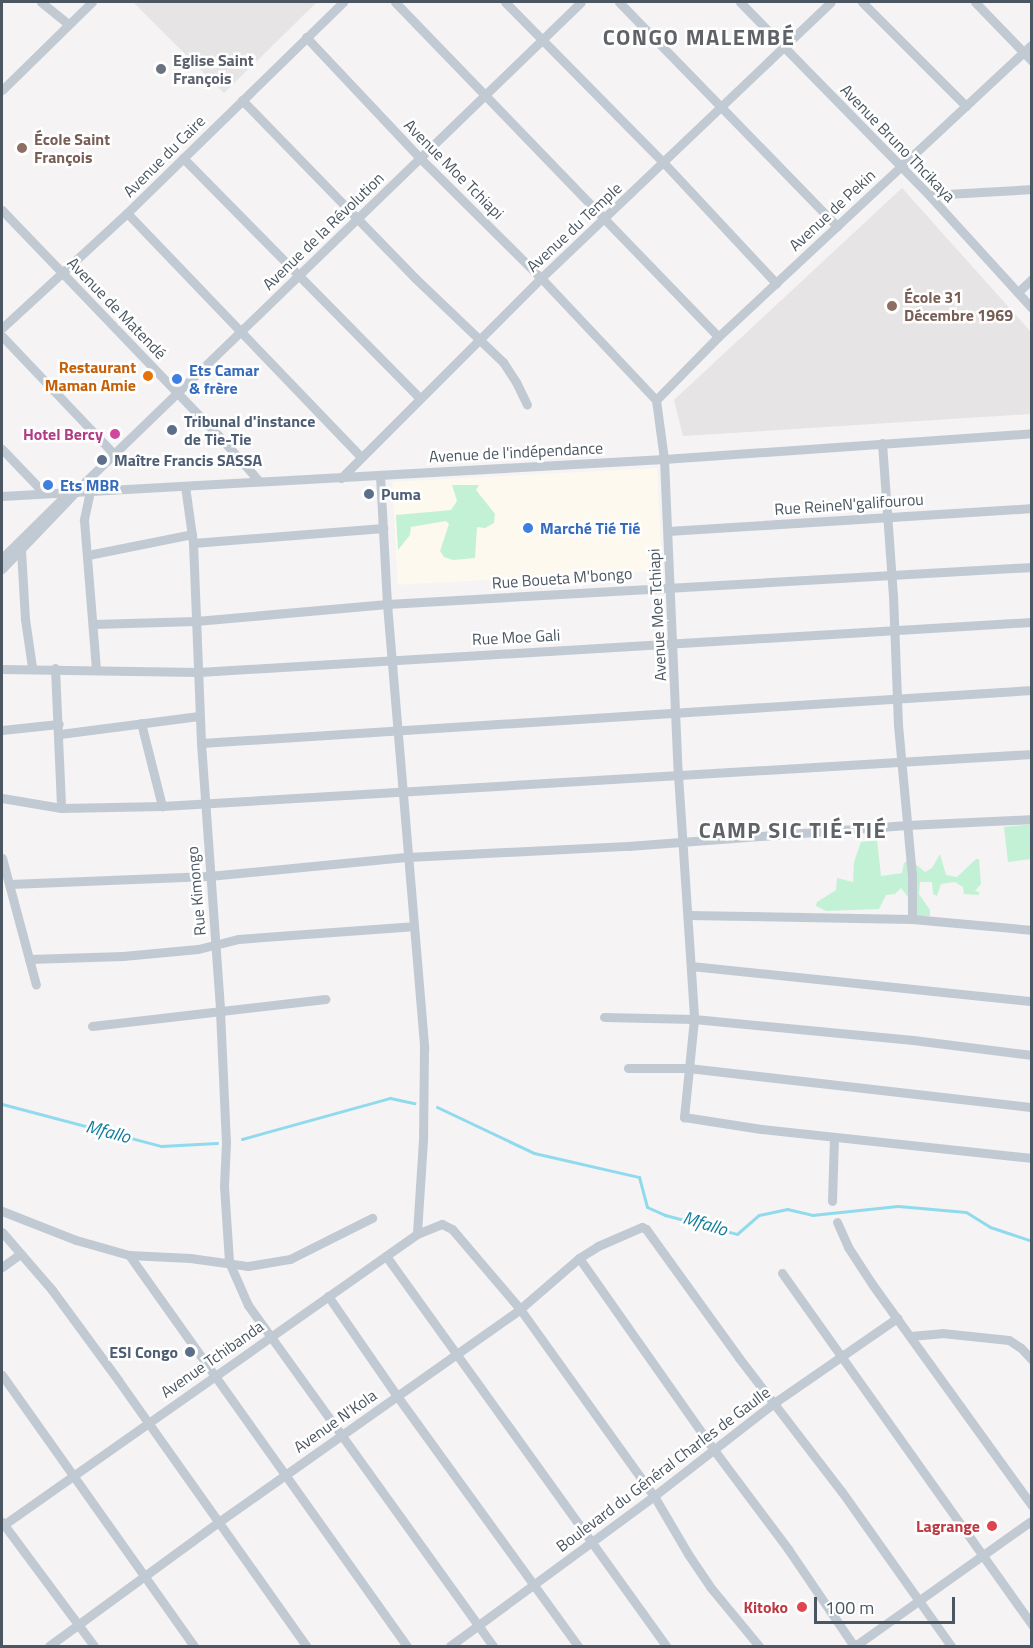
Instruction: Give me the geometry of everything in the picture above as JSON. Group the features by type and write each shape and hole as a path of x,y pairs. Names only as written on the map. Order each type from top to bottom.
{"street":[{"path":"41,2 68,24"},
{"path":"3,87 92,2"},
{"name":"Avenue du Caire","path":"2,328 127,213 343,2"},
{"path":"394,2 718,337"},
{"path":"505,2 663,162 776,284"},
{"name":"Avenue de la Révolution","path":"73,492 582,2"},
{"path":"619,2 837,226"},
{"name":"Avenue Bruno Thcikaya","path":"740,2 929,195 1032,308"},
{"name":"Avenue du Temple","path":"341,478 419,397 541,278 831,2"},
{"path":"862,2 966,106"},
{"path":"975,2 1032,61"},
{"name":"Avenue Moe Tchiapi","path":"306,37 420,158 541,278 656,400 664,459 678,775 694,1019 684,1117 702,1122 834,1137"},
{"name":"Avenue de Pekin","path":"656,400 718,337 1032,44"},
{"path":"242,100 459,322 510,371 527,405"},
{"path":"183,158 419,397"},
{"path":"929,195 1032,189"},
{"name":"Avenue de Matendé","path":"2,210 178,392 259,481"},
{"path":"127,213 361,456"},
{"path":"1018,292 1032,279"},
{"path":"2,336 114,454"},
{"name":"Avenue de l'indépendance","path":"2,496 664,459 1032,433"},
{"path":"882,443 901,761 908,825 912,919"},
{"path":"2,449 44,493"},
{"path":"380,475 387,604 424,1048 423,1140 417,1234"},
{"name":"Rue Kimongo","path":"185,486 192,538 199,716 220,1011 226,1142 224,1186 229,1262 240,1292 270,1337 342,1434 493,1647"},
{"path":"90,491 84,520 96,670"},
{"path":"2,569 73,492"},
{"path":"2,558 73,492"},
{"name":"Rue ReineN'galifourou","path":"668,531 1032,508"},
{"path":"88,555 192,538 382,528"},
{"path":"21,550 25,619 32,667"},
{"name":"Rue Boueta M'bongo","path":"94,624 196,621 387,604 1032,567"},
{"name":"Rue Moe Gali","path":"2,669 32,667 199,672 1032,622"},
{"path":"56,668 61,808"},
{"path":"201,743 1032,690"},
{"path":"2,730 59,729 199,716"},
{"path":"141,723 162,807"},
{"path":"2,798 61,808 162,807 1032,754"},
{"path":"7,880 209,876 408,856 628,846 908,825 1032,819"},
{"path":"2,858 36,986"},
{"path":"688,915 912,919 1032,930"},
{"path":"29,959 93,958 216,945 238,939 414,926"},
{"path":"691,966 1032,1001"},
{"path":"92,1026 325,999"},
{"path":"604,1017 694,1019 913,1040 1032,1055"},
{"path":"628,1068 688,1068 1032,1107"},
{"path":"832,1201 834,1137 1032,1158"},
{"path":"2,1211 76,1240 129,1255 229,1262 248,1266 290,1259 372,1218"},
{"path":"837,1222 854,1256 1032,1506"},
{"name":"Avenue Tchibanda","path":"2,1524 417,1234 442,1224 452,1229 520,1308"},
{"name":"Avenue N'Kola","path":"49,1647 220,1521 456,1355 520,1308 579,1258 598,1246 642,1227 646,1229 774,1403"},
{"path":"2,1232 52,1290 220,1521 306,1647"},
{"path":"2,1267 20,1254"},
{"path":"129,1255 407,1647"},
{"path":"386,1256 590,1544 666,1647"},
{"path":"579,1258 714,1450 788,1549 855,1647 1032,1520"},
{"path":"782,1273 1032,1625"},
{"path":"328,1296 397,1396 578,1647"},
{"path":"520,1308 654,1496 699,1571 759,1647"},
{"name":"Boulevard du Général Charles de Gaulle","path":"450,1647 654,1496 774,1403 897,1317"},
{"path":"910,1335 942,1333 1008,1340 1022,1348 1032,1360"},
{"path":"2,1375 75,1475 144,1578 194,1647"},
{"path":"774,1403 842,1492 951,1647"},
{"path":"2,1524 94,1647"}],"shaded area":[{"path":"133,2 317,2 224,93"},
{"name":"École 31 Décembre 1969","path":"902,188 1031,332 1031,414 683,436 674,400"},
{"name":"Marché Tié Tié","path":"657,468 662,571 398,585 392,482"}],"green space":[{"path":"452,485 479,485 476,490 495,514 494,523 485,528 477,527 475,558 453,560 444,557 440,551 449,524 446,521 411,527 410,535 398,550 396,515 451,510 457,501"},
{"path":"1031,824 1031,859 1008,862 1004,827"},
{"path":"877,840 881,876 902,873 904,863 908,860 908,897 901,888 895,894 886,895 879,909 826,911 816,906 817,902 836,890 837,878 853,882 854,862 861,842"},
{"path":"940,854 946,875 957,877 976,859 979,859 981,884 975,891 979,892 979,895 964,894 963,887 955,882 941,884 937,896 933,894 932,882 920,882 919,894 930,910 930,916 914,917 913,862 925,872 932,868"}],"waterway":[{"name":"Mfallo","path":"242,1139 390,1098 414,1103"},
{"name":"Mfallo","path":"2,1104 161,1146 217,1143"},
{"name":"Mfallo","path":"437,1107 534,1153 639,1177 647,1207 665,1215 737,1234 759,1215 787,1209 812,1215 898,1206 966,1212 990,1227 1032,1241"}],"place":[{"name":"Eglise Saint François","path":"161,69"},
{"name":"École Saint François","path":"22,148"},
{"name":"École 31 Décembre 1969","path":"892,306"},
{"name":"Restaurant Maman Amie","path":"148,376"},
{"name":"Ets Camar & frère","path":"177,379"},
{"name":"Tribunal d'instance de Tie-Tie","path":"172,430"},
{"name":"Hotel Bercy","path":"115,434"},
{"name":"Maître Francis SASSA","path":"102,460"},
{"name":"Ets MBR","path":"48,485"},
{"name":"Puma","path":"369,494"},
{"name":"Marché Tié Tié","path":"528,528"},
{"name":"ESI Congo","path":"190,1352"},
{"name":"Lagrange","path":"992,1526"},
{"name":"Kitoko","path":"802,1607"}],"district":[{"name":"CONGO MALEMBÉ","path":"699,38"},
{"name":"CAMP SIC TIÉ-TIÉ","path":"793,831"}]}
